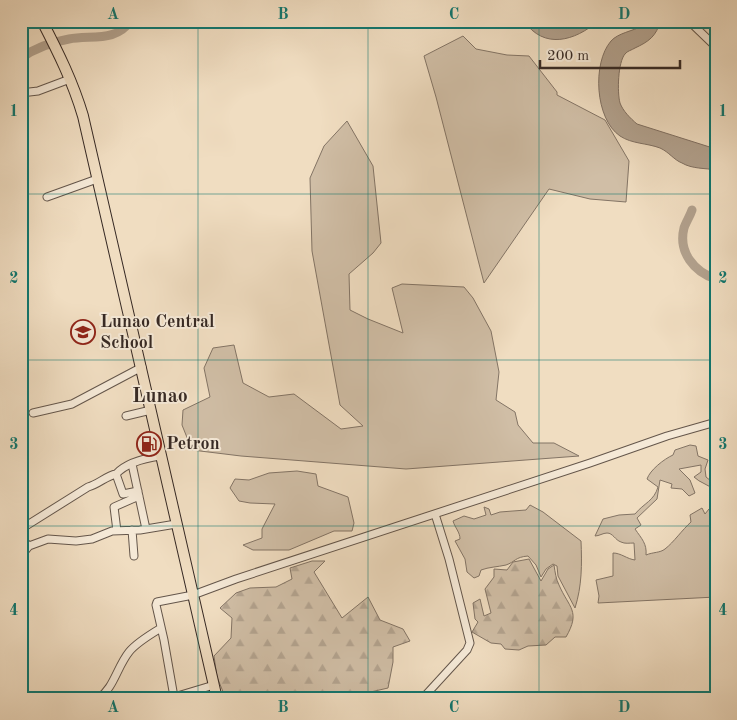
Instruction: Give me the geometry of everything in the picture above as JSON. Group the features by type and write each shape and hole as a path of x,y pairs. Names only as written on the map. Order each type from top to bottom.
{"highway":[{"path":"42,21 65,66 78,97 83,116 217,699"}],"street":[{"path":"689,21 716,47"},
{"path":"21,93 38,91 70,79"},
{"path":"47,197 97,179"},
{"path":"33,413 72,404 142,367"},
{"path":"126,416 151,410"},
{"path":"214,685 174,697 156,602 193,595 667,436 716,422"},
{"path":"21,529 88,487 97,485 108,476 116,474 120,469 147,458 160,456"},
{"path":"132,464 146,529"},
{"path":"116,474 123,494 138,494"},
{"path":"117,531 114,507 138,494"},
{"path":"422,699 468,650 470,643 449,559 435,514"},
{"path":"21,556 29,546 48,539 92,540 108,532 176,524"},
{"path":"132,530 134,556"},
{"path":"21,539 29,546"},
{"path":"98,699 104,695 112,683 129,652 161,628"}],"green space":[{"path":"463,36 476,49 507,55 529,56 557,92 557,95 605,120 629,161 626,202 590,199 549,189 484,283 424,56"},
{"path":"347,121 373,166 381,243 373,253 349,274 350,310 403,333 392,288 402,284 464,287 473,298 491,331 499,372 496,400 515,412 518,425 533,443 554,443 579,456 406,469 241,456 192,450 182,425 183,410 210,397 204,368 213,348 234,345 243,383 269,397 294,394 341,429 363,426 340,405 312,251 310,178 324,146"},
{"path":"690,445 696,446 698,456 708,460 705,469 706,477 716,485 714,490 694,477 701,472 701,465 679,469 690,480 695,493 689,496 682,489 671,488 672,484 660,480 657,499 637,518 641,525 635,529 645,545 646,555 665,549 691,522 690,515 702,508 705,514 709,509 716,514 716,597 598,603 599,596 596,580 613,576 613,553 635,560 634,543 623,543 609,533 595,536 603,519 635,514 651,499 658,487 647,479 651,472 673,455 675,450"},
{"path":"297,471 316,474 318,486 348,497 354,523 352,531 334,531 289,550 253,550 243,545 262,538 262,529 275,504 239,501 230,488 235,479 249,480 269,473"},
{"path":"530,505 543,512 581,541 581,575 575,608 558,576 557,566 553,564 546,569 541,577 536,565 528,556 520,557 506,565 481,570 479,576 474,578 467,572 465,559 455,541 460,539 460,537 453,521 464,516 474,519 486,515 484,507 489,509 491,515 500,512 526,510"},
{"path":"529,559 541,581 548,569 554,565 558,583 572,610 573,621 566,637 555,637 546,645 528,646 519,650 505,649 501,644 491,643 472,632 478,622 475,619 473,603 480,599 484,616 491,613 485,589 494,577 494,569 507,570 513,562"},
{"path":"312,561 325,561 314,572 342,618 368,597 380,620 403,629 410,641 393,647 393,662 388,688 340,699 226,699 217,677 214,656 231,638 232,618 220,608 236,593 250,588 276,587 292,579 290,568"}],"shaded area":[{"path":"524,21 550,21 560,24 569,21 598,21 580,34 560,39 550,39 532,30"},
{"path":"645,21 660,21 657,31 651,38 627,52 623,58 618,85 621,106 637,124 716,149 716,170 686,165 660,148 625,139 612,128 605,117 601,104 599,76 605,51 614,38 642,26"}],"waterway":[{"path":"21,58 38,48 56,42 111,35 125,28 130,21"},
{"path":"692,210 684,228 683,245 695,266 708,276 716,279"}],"place":[{"name":"Lunao Central School","path":"83,332"},
{"name":"Petron","path":"149,444"}],"district":[{"name":"Lunao","path":"160,397"}]}
